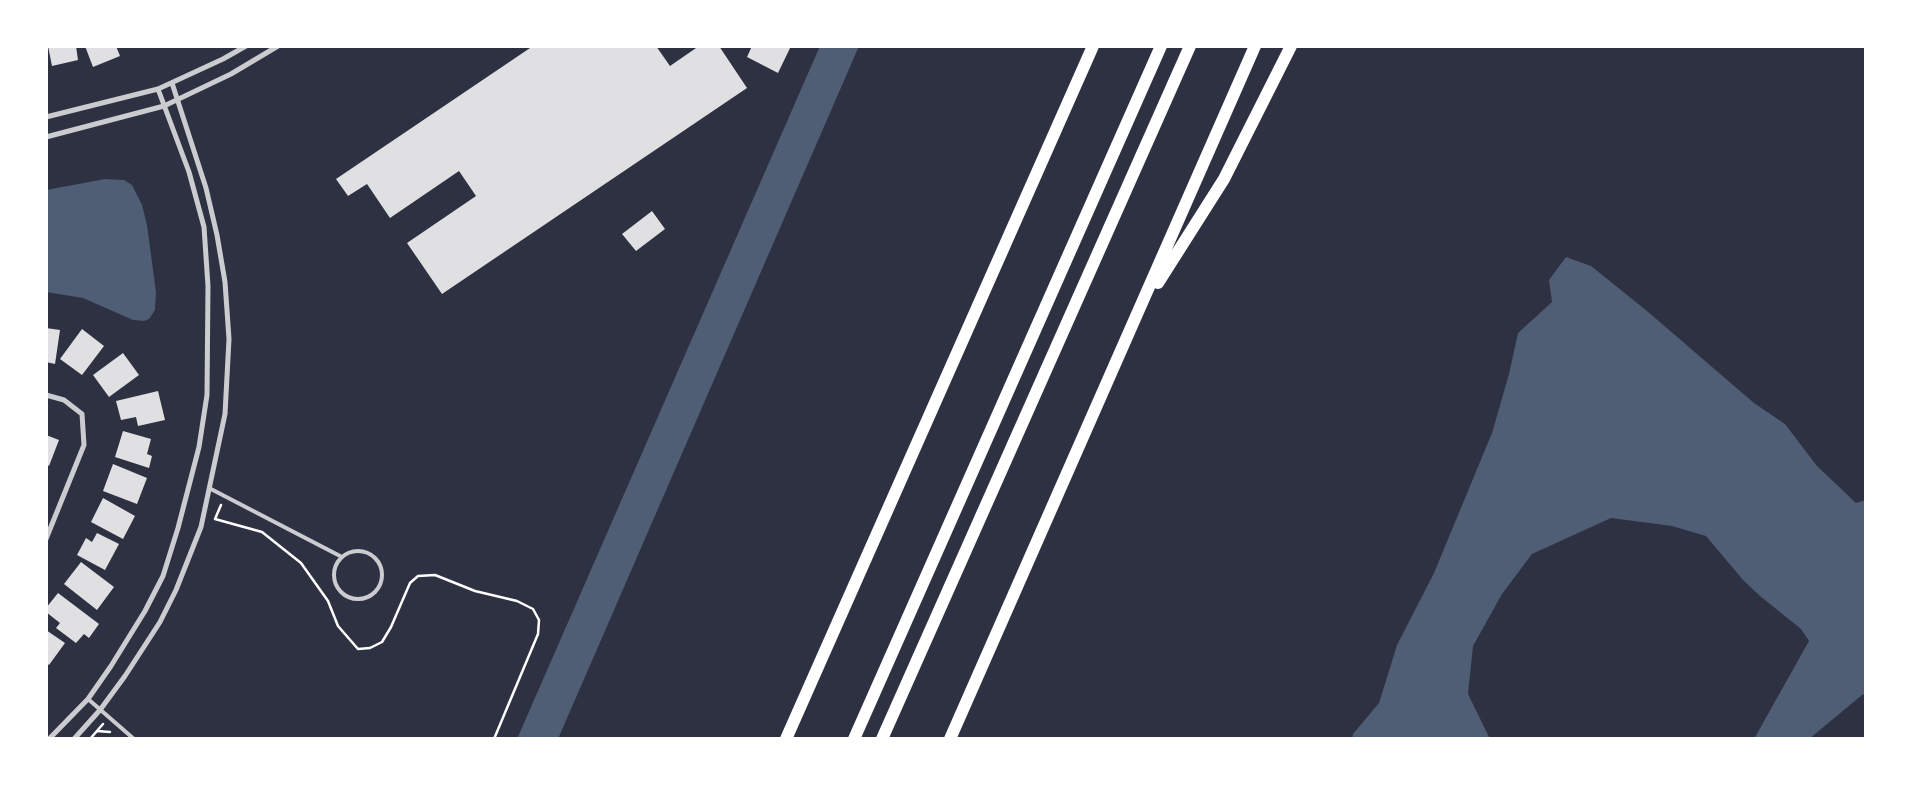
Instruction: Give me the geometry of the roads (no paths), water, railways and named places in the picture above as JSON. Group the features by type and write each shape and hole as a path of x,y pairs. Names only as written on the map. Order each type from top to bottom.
{"highway":[{"path":"786,739 1093,46"},
{"path":"854,739 1161,46"},
{"path":"882,739 1190,46"},
{"path":"950,739 1255,46"},
{"path":"1136,317 1224,179 1291,46"}],"street":[{"path":"46,117 158,89 223,59 246,46"},
{"path":"46,138 164,106 231,74 278,46"},
{"path":"74,739 100,710 160,622 176,590 201,527 225,414 229,339 225,282 212,208 172,83"},
{"path":"49,739 88,699 112,666 163,576 178,528 199,447 207,395 208,286 204,227 189,172 158,89"},
{"path":"46,396 64,400 82,414 84,445 46,540"}],"lane":[{"path":"209,488 342,557"},
{"path":"360,551 368,553 376,559 381,567 382,576 380,586 374,593 366,598 357,599 348,597 340,591 334,574 336,565 342,557 350,552 360,551"},
{"path":"88,699 134,739"}],"water":[{"path":"820,46 859,46 558,739 517,739"},
{"path":"105,179 124,180 132,185 142,205 147,225 156,292 155,310 149,319 144,321 133,320 83,298 46,292 46,190"},
{"path":"1566,257 1591,266 1647,311 1754,403 1785,424 1817,466 1856,503 1866,500 1866,694 1862,695 1809,739 1754,739 1809,641 1801,629 1743,580 1706,536 1672,526 1611,518 1532,554 1502,594 1473,646 1468,694 1490,739 1352,739 1353,734 1379,703 1397,645 1434,573 1492,433 1509,374 1518,333 1552,302 1549,280"}]}
